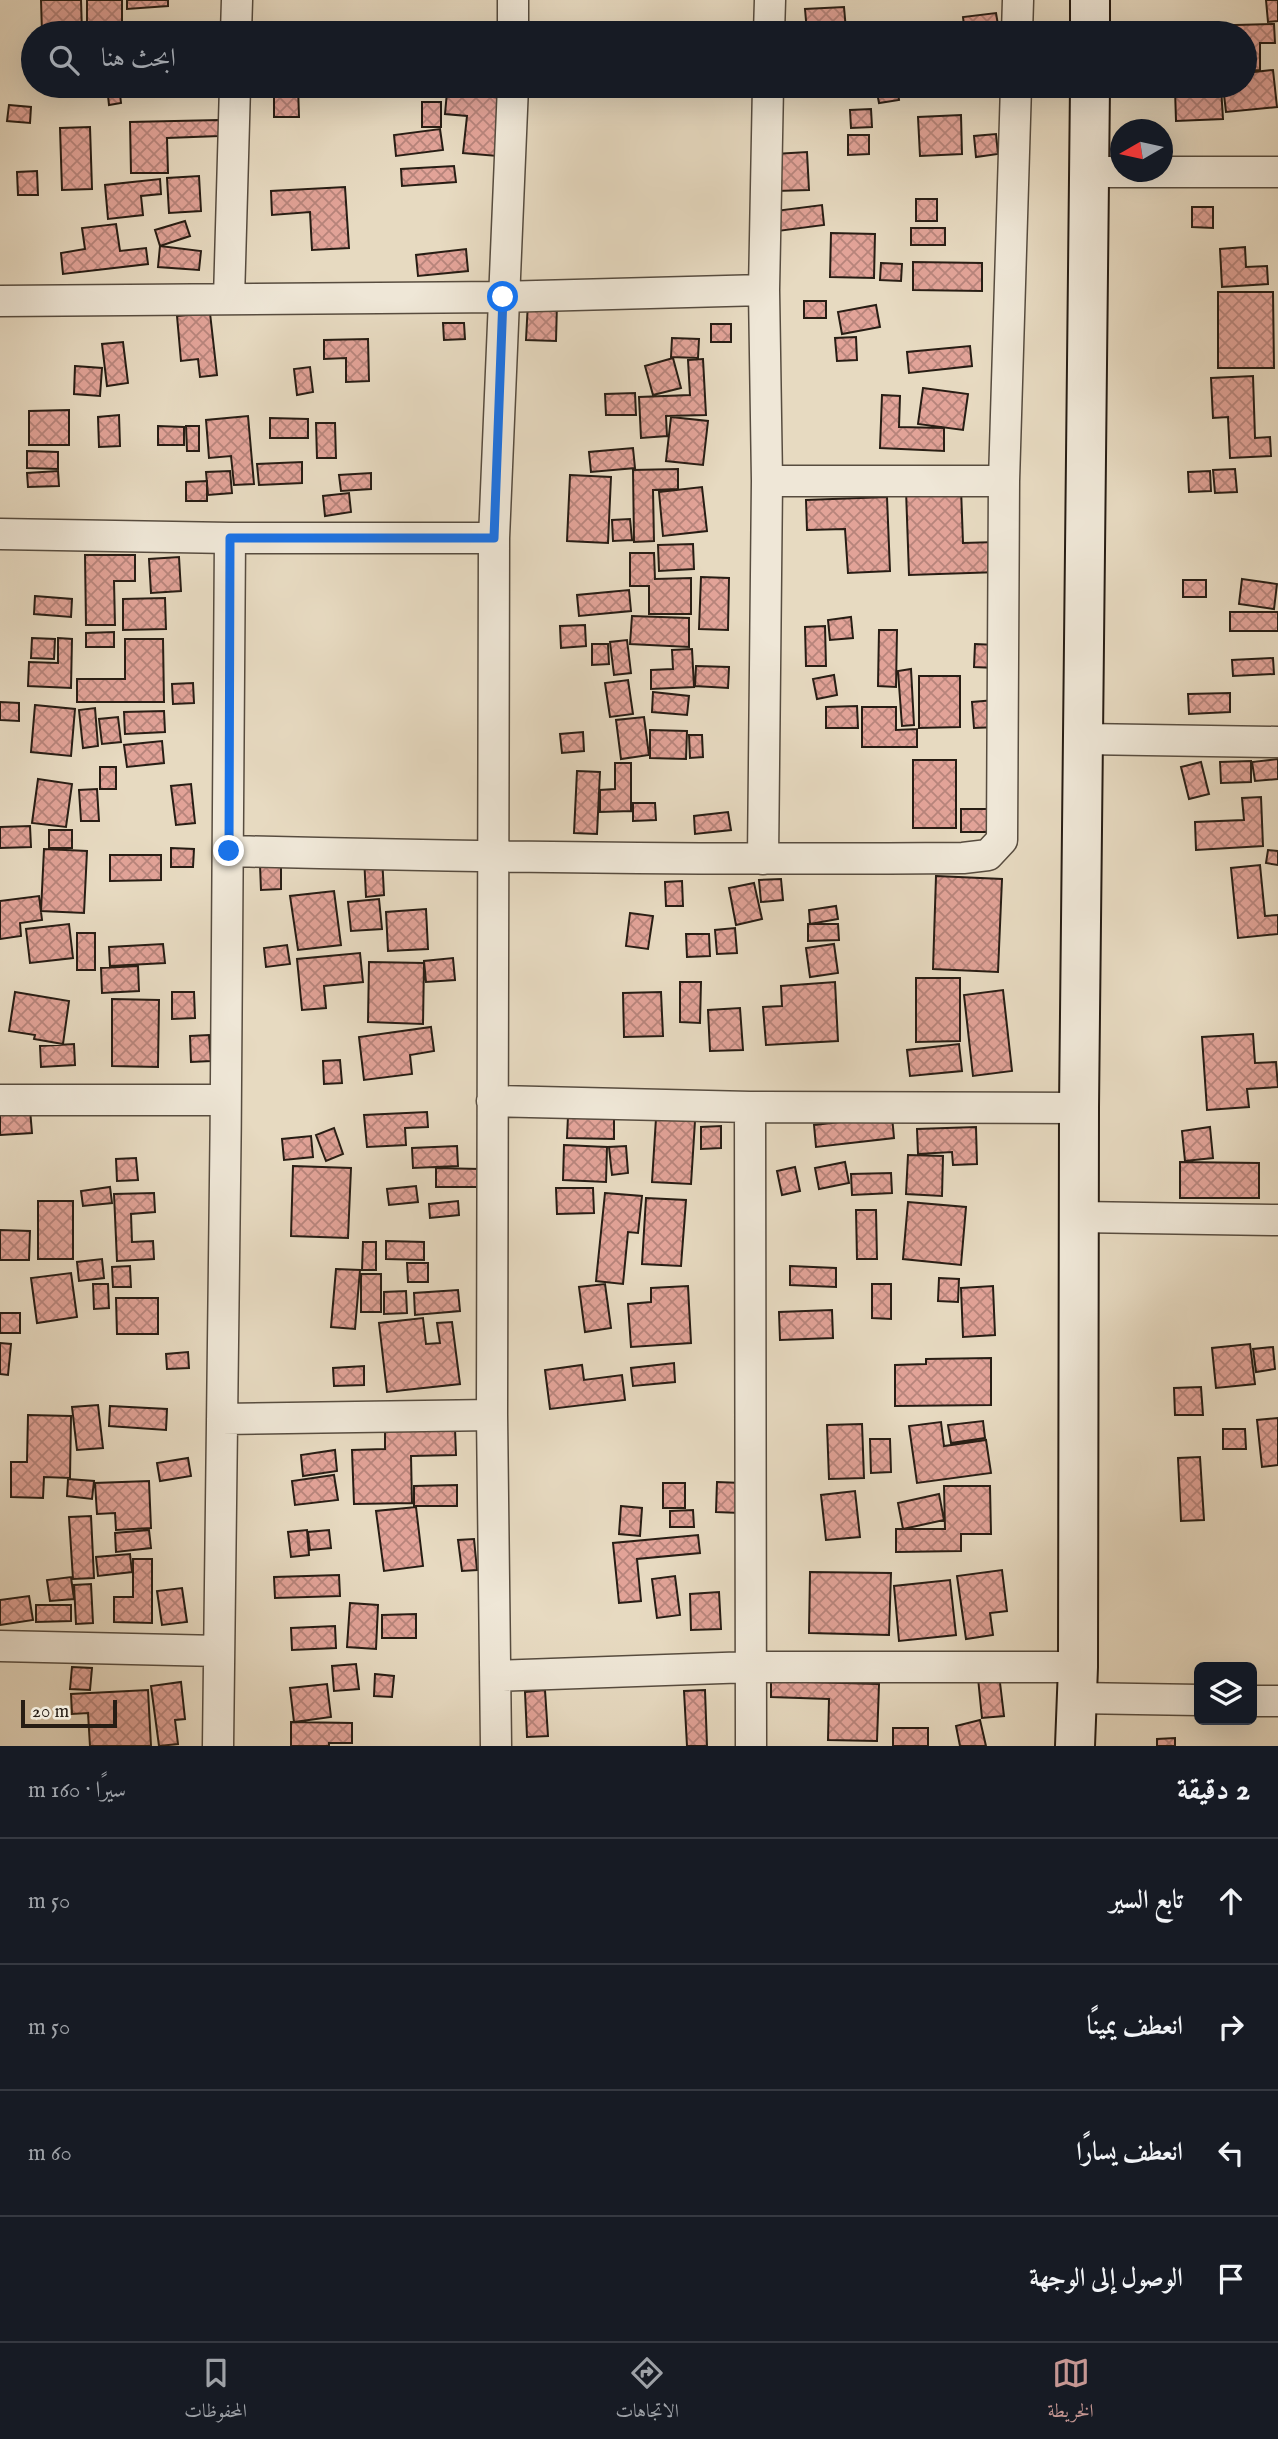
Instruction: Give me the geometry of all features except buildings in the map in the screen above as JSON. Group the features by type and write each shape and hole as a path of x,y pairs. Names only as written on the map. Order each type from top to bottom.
{"street":[{"path":"236,21 237,0"},
{"path":"513,0 513,21"},
{"path":"769,21 770,0"},
{"path":"1017,21 1018,0"},
{"path":"1072,0 1090,0 1090,21"},
{"path":"229,299 234,98"},
{"path":"496,1746 492,1415 494,538 512,98"},
{"path":"763,859 767,481 764,290 768,98"},
{"path":"229,851 763,859 963,858 988,855 1002,840 1004,481 1016,98"},
{"path":"1075,1746 1090,98"},
{"path":"1091,172 1278,172"},
{"path":"0,301 503,297 764,290"},
{"path":"767,481 1004,481"},
{"path":"0,534 230,538 494,538"},
{"path":"218,1746 229,851 230,538"},
{"path":"1084,739 1278,743"},
{"path":"0,1100 224,1100"},
{"path":"492,1101 750,1107 1079,1108"},
{"path":"750,1107 751,1746"},
{"path":"1079,1217 1278,1220"},
{"path":"222,1419 492,1415"},
{"path":"0,1646 219,1651"},
{"path":"496,1676 751,1667 1077,1682 1194,1699"},
{"path":"1257,1701 1278,1701"}],"route":[{"path":"229,851 230,538 494,538 503,297"}]}
